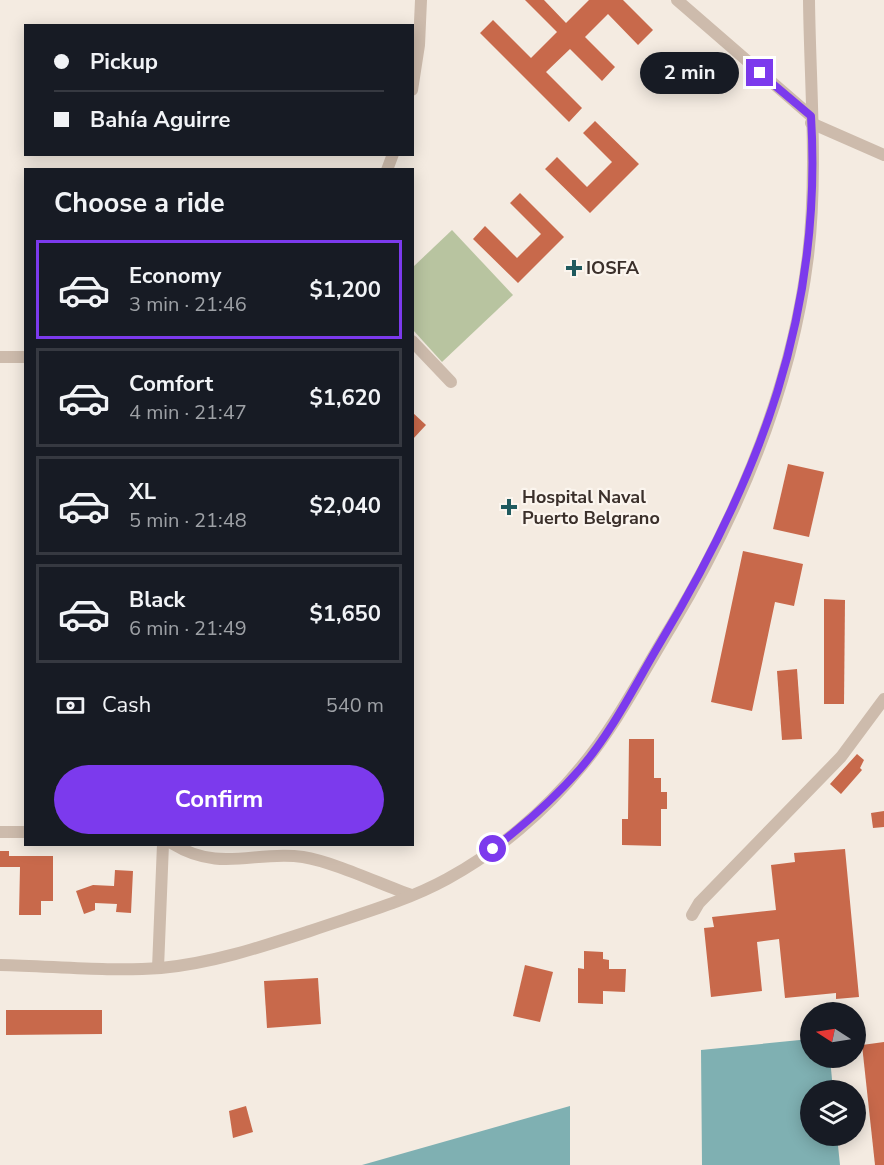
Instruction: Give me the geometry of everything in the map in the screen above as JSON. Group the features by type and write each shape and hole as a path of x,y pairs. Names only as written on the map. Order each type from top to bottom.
{"street":[{"path":"414,77 419,45 421,0"},
{"path":"676,0 811,120 884,155"},
{"path":"0,965 158,968 218,959 411,896 446,880 480,859 532,816 580,768 610,726 700,579 754,458 792,344 801,305 811,220 809,0"},
{"path":"414,343 451,382"},
{"path":"0,357 24,357"},
{"path":"692,915 699,903 841,757 884,699"},
{"path":"0,832 24,832"},
{"path":"158,968 163,846"},
{"path":"176,846 190,854 217,859 304,858 411,896"}],"green space":[{"path":"452,230 513,295 442,362 414,331 414,266"}],"water":[{"path":"800,1040 800,1068 831,1068 832,1080 800,1080 800,1146 838,1146 840,1165 702,1165 701,1050"},
{"path":"570,1106 570,1165 362,1165"}],"building":[{"path":"525,0 544,0 566,23 589,0 623,0 653,30 638,45 608,14 585,37 615,67 602,81 570,49 546,72 582,108 569,122 480,33 493,20 531,58 557,32"},
{"path":"595,121 639,164 590,213 545,169 557,157 587,187 612,162 583,133"},
{"path":"520,193 564,237 518,283 473,239 485,226 517,258 541,234 510,203"},
{"path":"414,414 426,425 414,438"},
{"path":"788,464 824,472 809,537 773,529"},
{"path":"743,551 803,564 794,606 775,602 752,711 711,702"},
{"path":"824,599 845,600 844,704 824,704"},
{"path":"797,669 802,739 782,740 777,671"},
{"path":"629,739 654,739 654,778 661,778 661,792 667,792 667,809 661,809 661,846 622,845 622,819 628,819"},
{"path":"857,754 864,760 860,768 862,770 841,794 830,784"},
{"path":"884,811 884,827 873,828 871,813"},
{"path":"845,849 859,997 836,999 836,993 785,998 779,939 757,942 762,991 711,997 704,928 714,927 712,917 776,910 771,865 795,862 794,853"},
{"path":"0,851 9,851 9,856 53,856 53,901 41,901 41,915 19,915 20,867 0,867"},
{"path":"115,870 133,871 131,913 116,912 117,904 95,903 95,910 84,914 76,891 93,885 114,886"},
{"path":"584,951 603,952 603,959 609,960 609,969 626,969 625,992 603,991 603,1004 578,1003 578,968 584,969"},
{"path":"525,965 553,972 540,1022 513,1016"},
{"path":"318,978 321,1024 267,1028 264,981"},
{"path":"6,1010 102,1010 102,1034 6,1035"},
{"path":"884,1042 884,1165 875,1165 864,1068 866,1044"},
{"path":"246,1106 253,1132 233,1138 229,1111"}],"place":[{"name":"IOSFA","path":"574,268"},
{"name":"Hospital Naval Puerto Belgrano","path":"509,507"}],"route":[{"path":"493,849 569,780 610,726 700,579 768,422 792,344 801,305 811,220 812,140 811,116 760,73"}]}
